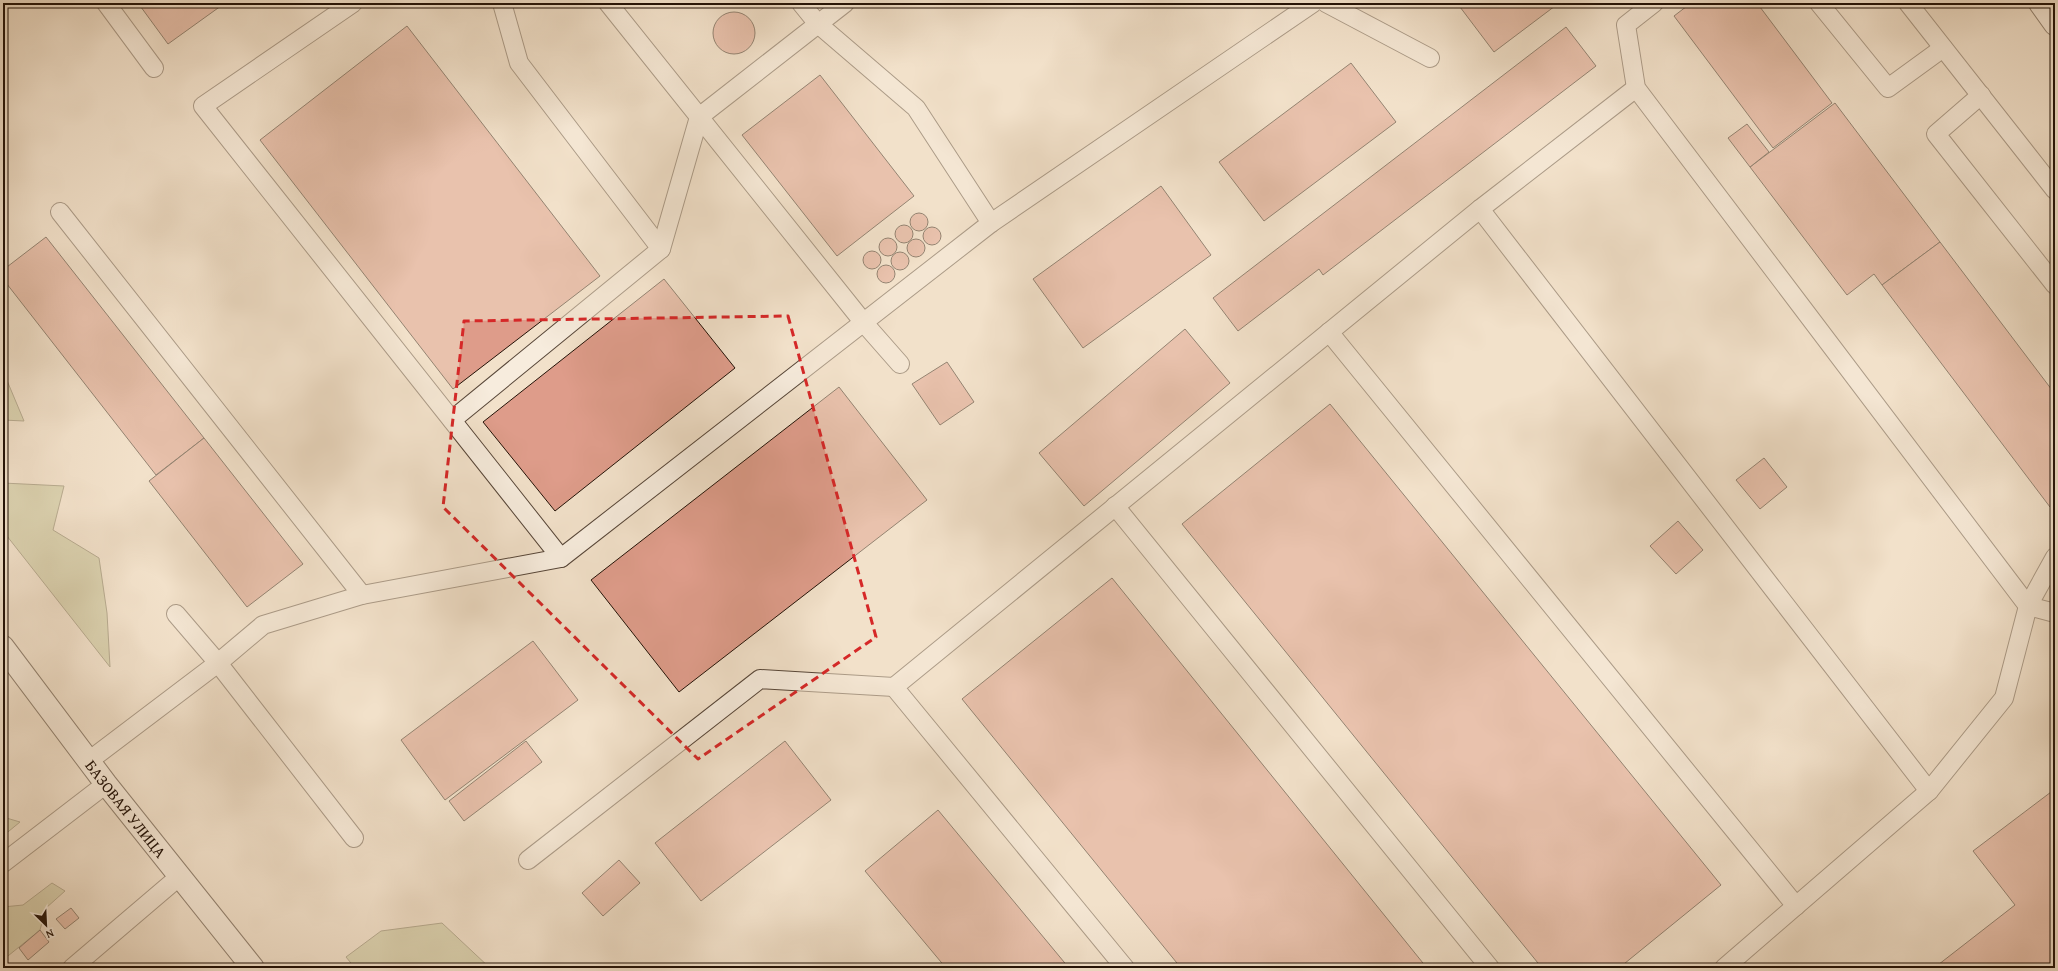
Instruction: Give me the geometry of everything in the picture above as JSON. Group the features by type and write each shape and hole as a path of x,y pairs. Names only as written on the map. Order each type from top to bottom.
{"street":[{"path":"2040,3 2055,24"},
{"name":"БАЗОВАЯ УЛИЦА","path":"3,647 90,760 106,784 253,968"}],"lane":[{"path":"106,3 154,68"},
{"path":"354,3 203,106 561,558"},
{"path":"502,3 519,63 661,249"},
{"path":"608,3 864,323 900,364"},
{"path":"801,3 818,24 916,108 991,223"},
{"path":"452,420 661,249 699,117 845,3"},
{"path":"90,760 218,663 263,626 362,595 561,558 991,223 1313,3"},
{"path":"1326,3 1430,58"},
{"path":"1654,3 1626,25 1636,88 2028,606 2055,613"},
{"path":"1819,3 1888,88 1943,48"},
{"path":"1908,3 2055,190"},
{"path":"528,860 760,679 894,687 1480,209 1636,88"},
{"path":"1981,95 1936,134 2055,285"},
{"path":"1480,209 1929,791"},
{"path":"60,212 362,595"},
{"path":"1329,332 1796,906"},
{"path":"1116,506 1490,968"},
{"path":"1724,968 1929,791 2004,698 2028,606 2055,557"},
{"path":"176,614 218,663 354,838"},
{"path":"894,687 1125,968"},
{"path":"3,863 106,784"},
{"path":"72,968 180,876"}],"highlighted area":[{"path":"788,316 876,637 698,759 443,507 464,321"}],"green space":[{"path":"3,371 24,421 3,420"},
{"path":"3,483 64,486 53,530 99,558 107,613 110,667 3,531"},
{"path":"3,817 20,822 3,836"},
{"path":"52,883 65,891 46,908 40,930 3,960 3,907 23,905"},
{"path":"442,923 490,968 355,968 346,957 381,931"}],"building":[{"path":"138,3 225,3 168,44"},
{"path":"1457,3 1559,3 1494,52"},
{"path":"1691,3 1757,3 1832,103 1773,148 1674,16"},
{"path":"734,12 749,18 755,33 749,48 734,54 719,48 713,33 719,18"},
{"path":"407,26 600,276 453,389 260,140"},
{"path":"1566,27 1596,66 1323,275 1319,269 1238,331 1213,298"},
{"path":"1351,63 1396,122 1264,221 1219,162"},
{"path":"820,75 914,196 837,256 742,135"},
{"path":"1835,103 1940,242 1882,285 1874,274 1847,295 1750,167"},
{"path":"1747,124 1769,152 1750,167 1728,138"},
{"path":"1161,186 1211,255 1083,348 1033,279"},
{"path":"919,213 925,216 928,222 925,228 919,231 913,228 910,222 913,216"},
{"path":"904,225 910,228 913,234 910,240 904,243 898,240 895,234 898,228"},
{"path":"932,227 938,230 941,236 938,242 932,245 926,242 923,236 926,230"},
{"path":"46,237 204,438 156,475 3,279 3,270"},
{"path":"888,238 894,241 897,247 894,253 888,256 882,253 879,247 882,241"},
{"path":"916,239 922,242 925,248 922,254 916,257 910,254 907,248 910,242"},
{"path":"1940,242 2055,394 2055,503 2050,507 1882,285"},
{"path":"872,251 878,254 881,260 878,266 872,269 866,266 863,260 866,254"},
{"path":"900,252 906,255 909,261 906,267 900,270 894,267 891,261 894,255"},
{"path":"886,265 892,268 895,274 892,280 886,283 880,280 877,274 880,268"},
{"path":"664,279 735,368 555,511 483,422"},
{"path":"1185,329 1230,383 1084,506 1039,453"},
{"path":"947,362 974,402 940,425 912,384"},
{"path":"839,387 927,500 679,692 591,580"},
{"path":"1330,404 1721,885 1619,968 1542,968 1182,524"},
{"path":"204,438 303,564 247,607 149,481"},
{"path":"1764,458 1787,487 1760,509 1736,480"},
{"path":"1678,521 1703,550 1676,574 1650,546"},
{"path":"1112,578 1427,968 1181,968 962,699"},
{"path":"533,641 578,700 445,800 401,740"},
{"path":"526,741 542,762 464,821 449,801"},
{"path":"785,741 831,800 701,901 655,843"},
{"path":"2055,789 2055,968 1934,968 2015,905 1973,851"},
{"path":"938,810 1069,968 946,968 865,871"},
{"path":"619,860 640,883 603,916 582,893"},
{"path":"71,908 79,918 65,929 56,919"},
{"path":"40,930 49,942 28,960 19,948"}]}
